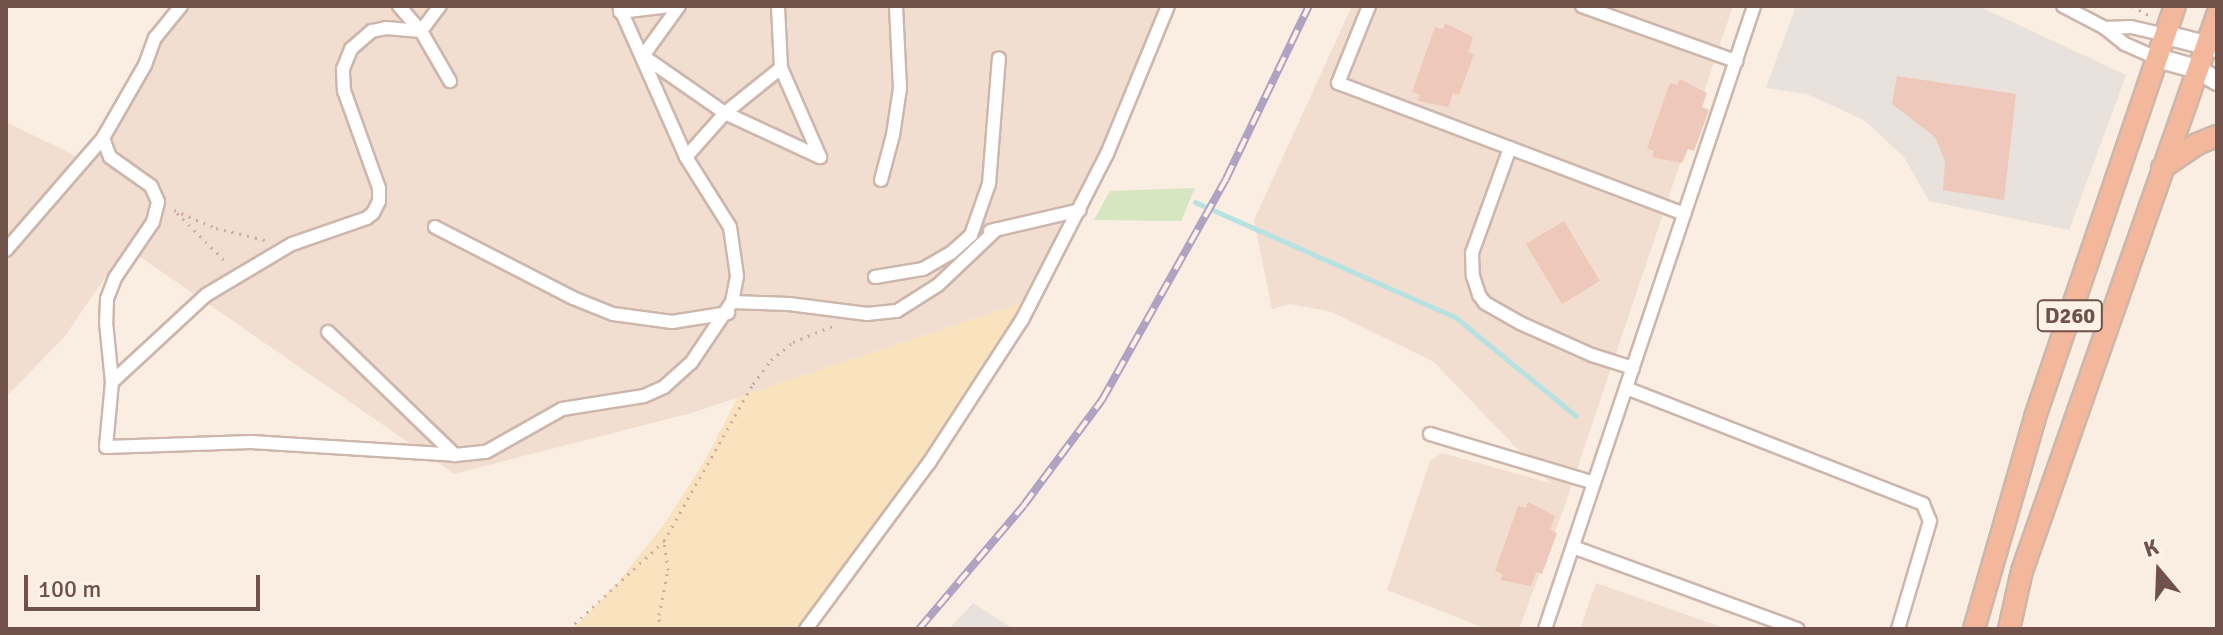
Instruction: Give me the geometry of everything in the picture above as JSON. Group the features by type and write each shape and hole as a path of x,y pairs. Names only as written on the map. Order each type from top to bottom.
{"highway":[{"name":"D260","path":"1974,629 2035,417 2175,6"},
{"name":"D260","path":"2009,629 2022,571 2197,69 2212,46 2217,15"},
{"path":"2162,168 2189,149 2217,136"}],"main road":[{"path":"2166,35 2212,46"},
{"path":"2157,58 2197,69 2217,81"}],"street":[{"path":"6,250 103,138 145,65 155,38 181,6"},
{"path":"399,6 421,31 450,81"},
{"path":"421,31 440,6"},
{"path":"103,138 110,157 151,186 158,202 153,222 115,278 107,299 112,382 106,447 251,442 455,455 498,448 562,409 633,398 664,387 691,363 730,307 737,276 733,237 721,209 686,157 620,9 670,6"},
{"path":"643,56 679,6"},
{"path":"643,56 725,113 820,157 781,68 778,6"},
{"path":"881,180 893,135 900,88 896,6"},
{"path":"806,629 960,419 1022,320 1080,210 1139,83 1168,6"},
{"path":"1369,6 1338,83 1684,214"},
{"path":"1582,6 1736,61"},
{"path":"1545,629 1754,6"},
{"path":"2063,6 2105,28 2125,44 2157,58"},
{"path":"2105,28 2131,27 2166,35"},
{"path":"112,382 206,295 292,244 367,218 377,206 379,188 344,91 343,69 351,49 372,31 386,28 421,31"},
{"path":"875,277 923,269 951,253 971,235 989,184 999,58"},
{"path":"686,157 725,113 781,68"},
{"path":"1510,148 1472,253 1473,276 1479,295 1485,303 1520,323 1592,355 1633,368"},
{"path":"971,235 1080,210"},
{"path":"435,227 573,298 613,314 672,322 730,307 789,304 867,314 897,311 914,303 961,265 997,229"},
{"path":"328,332 455,455"},
{"path":"1626,388 1923,504 1930,521 1898,629"},
{"path":"1430,434 1594,483"},
{"path":"1573,547 1797,629"}],"path":[{"path":"240,275 174,210 238,235 292,244"},
{"path":"569,629 664,541 753,384 771,360 805,336 867,314"},
{"path":"660,629 659,615 668,570 664,541"}],"shaded area":[{"path":"173,6 1165,6 1125,111 1027,301 691,413 454,474 126,247 65,336 6,397 6,122 86,161 128,90 151,36"},
{"path":"1352,6 1733,6 1566,502 1519,629 1487,629 1387,590 1430,461 1442,453 1550,483 1434,362 1332,312 1290,304 1272,309 1254,220"},
{"path":"1796,6 1978,6 2126,75 2069,230 1929,201 1904,157 1864,120 1807,94 1766,88"},
{"path":"1596,583 1727,629 1580,629"},
{"path":"973,603 1012,628 949,629"}],"green space":[{"path":"1195,188 1181,221 1094,220 1110,191"}],"sand":[{"path":"1027,301 965,399 799,629 573,629 618,583 667,520 705,460 738,397"}],"building":[{"path":"1445,23 1473,37 1468,52 1474,54 1459,95 1453,93 1448,107 1418,101 1420,95 1412,92 1435,27 1443,29"},
{"path":"1897,76 2016,94 2004,200 1943,190 1945,161 1935,137 1892,104"},
{"path":"1680,79 1707,93 1702,107 1709,110 1694,151 1688,149 1682,163 1652,157 1654,151 1647,148 1670,83 1677,85"},
{"path":"1564,221 1600,281 1562,304 1526,244"},
{"path":"1528,502 1555,516 1550,530 1557,533 1542,574 1536,572 1531,586 1500,580 1503,574 1495,571 1518,506 1526,508"}],"waterway":[{"path":"1195,202 1455,317 1576,416"}],"railway":[{"path":"919,629 1024,505 1102,400 1226,179 1309,6"}]}
